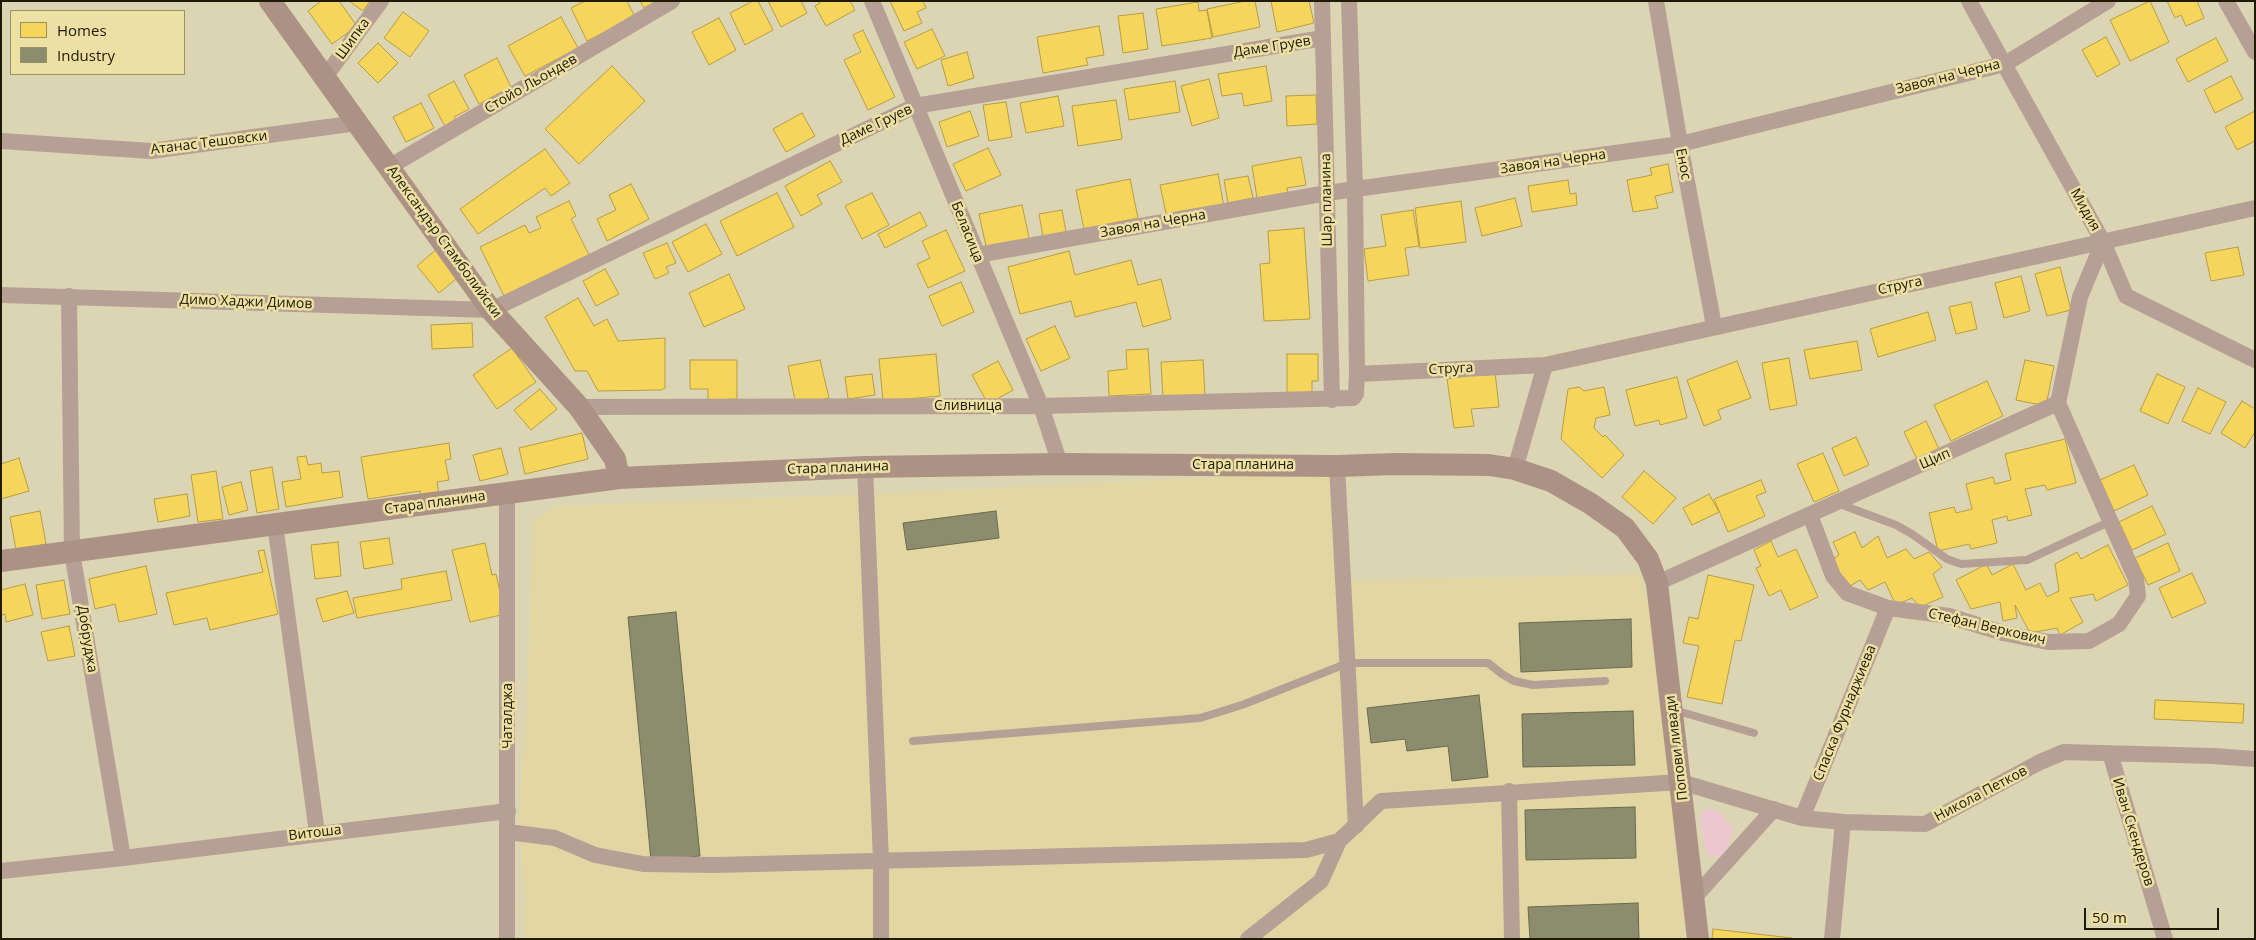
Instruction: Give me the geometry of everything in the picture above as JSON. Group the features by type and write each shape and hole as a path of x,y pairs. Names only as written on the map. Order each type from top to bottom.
{"street":[{"name":"Александър Стамболийски","path":"270,1 491,310 579,407 616,459 619,478"},
{"name":"Шипка","path":"325,77 381,1"},
{"name":"Стойо Льондев","path":"389,167 672,1"},
{"name":"Беласица","path":"872,1 976,255 1041,406 1060,464"},
{"name":"Шар планина","path":"1322,1 1332,400"},
{"name":"Шар планина","path":"1349,1 1355,188 1356,394"},
{"name":"Енос","path":"1656,1 1714,326"},
{"name":"Мидия","path":"1969,1 2103,242 2126,296 2255,360"},
{"name":"Завоя на Черна","path":"976,255 1355,188 1680,144 2004,64 2108,1"},
{"path":"2226,1 2255,52"},
{"name":"Даме Груев","path":"491,310 915,106 1323,38"},
{"name":"Атанас Тешовски","path":"1,141 151,151 357,124"},
{"name":"Струга","path":"1357,374 1545,364 2255,208"},
{"path":"2058,403 2080,297 2103,242"},
{"name":"Димо Хаджи Димов","path":"1,295 491,310"},
{"name":"Добруджа","path":"69,296 72,552 123,858"},
{"path":"1515,469 1545,364"},
{"name":"Сливница","path":"579,407 1041,406 1332,400 1352,398 1356,394"},
{"name":"Щип","path":"1657,584 2058,403"},
{"name":"Стефан Веркович","path":"1810,515 1833,576 1846,593 1888,608 1949,616 2003,633 2048,642 2089,640 2119,624 2138,596 2136,579 2058,403"},
{"name":"Стара планина","path":"1,561 619,478 865,467 1060,464 1489,465 1515,469 1552,482 1591,504 1625,528 1648,559"},
{"path":"1337,466 1356,826"},
{"path":"865,467 881,861 880,939"},
{"name":"Чаталджа","path":"507,493 507,939"},
{"path":"275,524 317,833"},
{"name":"Попови ливади","path":"1648,559 1657,584 1698,939"},
{"name":"Спаска Фурнаджиева","path":"1802,818 1888,608"},
{"name":"Никола Петков","path":"1338,841 1381,801 1509,791 1681,782 1802,818 1843,822 1925,824 2040,762 2064,752 2255,759"},
{"name":"Иван Скендеров","path":"2110,753 2165,939"},
{"path":"1509,791 1512,939"},
{"path":"1693,899 1774,809"},
{"name":"Витоша","path":"123,858 508,810"},
{"path":"1832,939 1843,822"},
{"path":"508,832 554,838 595,855 643,864 881,861 1306,850 1338,841"},
{"path":"1248,939 1321,881 1338,841"},
{"path":"1,871 123,858"}],"lane":[{"path":"1837,503 1896,525 1947,559 1961,564 2027,560 2111,521"},
{"path":"913,741 1200,718 1242,705 1348,663 1488,663 1514,681 1533,684 1605,681"},
{"path":"1672,709 1754,734"}],"shaded area":[{"path":"1336,471 1346,581 1640,574 1650,612 1670,764 1675,844 1686,939 524,939 525,899 519,816 527,705 533,520 555,506 898,493"},
{"path":"1709,808 1719,811 1733,829 1728,847 1722,855 1715,857 1708,855 1700,819 1703,811"}],"building: Homes":[{"path":"321,1 339,1 357,26 332,44 308,11"},
{"path":"349,1 370,1 363,11"},
{"path":"585,1 627,1 635,17 587,41 571,8"},
{"path":"640,1 656,1 644,8"},
{"path":"753,1 758,1 773,30 745,45 730,13"},
{"path":"768,1 801,1 807,13 781,27"},
{"path":"819,1 850,1 855,10 826,26 815,6 820,3"},
{"path":"890,1 923,1 926,8 917,12 922,23 904,31"},
{"path":"1245,1 1255,1 1260,27 1213,37 1207,9"},
{"path":"1271,1 1309,1 1314,23 1277,32"},
{"path":"2150,1 2169,42 2130,61 2110,20"},
{"path":"2167,1 2197,1 2204,18 2186,26 2181,15 2175,18"},
{"path":"1198,2 1199,11 1207,10 1212,38 1162,46 1156,9"},
{"path":"403,12 429,31 410,57 384,38"},
{"path":"1143,13 1148,49 1123,53 1118,16"},
{"path":"561,17 578,48 525,76 508,46"},
{"path":"719,18 736,50 709,65 692,32"},
{"path":"1099,26 1104,55 1086,58 1088,65 1043,73 1037,37"},
{"path":"932,29 945,56 917,69 904,42"},
{"path":"863,30 895,97 868,110 844,60 861,52 853,35"},
{"path":"2106,37 2120,64 2097,77 2082,50"},
{"path":"2216,38 2228,61 2188,82 2176,59"},
{"path":"378,43 398,63 378,83 358,63"},
{"path":"967,52 974,78 948,86 941,60"},
{"path":"497,58 511,87 479,104 464,75"},
{"path":"612,66 645,101 579,164 545,129"},
{"path":"1266,66 1272,101 1244,106 1242,93 1222,96 1218,74"},
{"path":"2231,76 2243,99 2215,113 2204,90"},
{"path":"1209,79 1219,118 1192,126 1181,86"},
{"path":"454,81 469,109 454,117 457,122 446,128 428,95"},
{"path":"1175,81 1180,112 1129,120 1124,89"},
{"path":"1316,95 1317,124 1287,126 1286,96"},
{"path":"1058,96 1064,126 1026,133 1020,103"},
{"path":"1116,100 1122,139 1078,146 1072,106"},
{"path":"1006,102 1012,137 989,141 983,105"},
{"path":"421,103 434,128 406,142 393,117"},
{"path":"970,111 979,136 947,147 939,122"},
{"path":"2255,111 2255,141 2237,150 2225,127"},
{"path":"802,113 815,136 786,152 773,129"},
{"path":"988,148 1001,175 966,191 953,164"},
{"path":"545,149 570,183 551,196 545,188 478,234 460,209"},
{"path":"1301,157 1306,185 1287,188 1288,193 1257,198 1252,166"},
{"path":"830,161 842,182 817,195 822,204 801,216 785,186"},
{"path":"1668,164 1673,192 1655,196 1658,208 1633,212 1627,180 1652,175 1650,168"},
{"path":"1218,174 1224,207 1167,218 1160,185"},
{"path":"1248,176 1253,198 1228,203 1224,180"},
{"path":"1130,179 1138,218 1084,229 1076,190"},
{"path":"1568,180 1570,194 1576,193 1577,205 1532,212 1528,186"},
{"path":"631,184 649,219 607,241 597,219 616,210 609,195"},
{"path":"777,193 794,227 737,256 720,221"},
{"path":"872,193 889,225 862,239 845,206"},
{"path":"1515,198 1522,226 1482,236 1475,208"},
{"path":"569,201 576,216 571,219 591,259 506,300 480,247 525,225 529,233 541,228 536,217"},
{"path":"1461,201 1466,242 1420,248 1415,208"},
{"path":"1022,205 1030,242 987,251 979,214"},
{"path":"1062,210 1066,232 1043,237 1039,214"},
{"path":"1413,210 1419,246 1405,248 1409,275 1368,281 1364,249 1386,246 1381,215"},
{"path":"920,212 927,226 885,248 878,234"},
{"path":"706,224 722,254 688,272 672,242"},
{"path":"1304,228 1310,319 1264,321 1260,264 1270,263 1268,231"},
{"path":"946,230 965,271 928,288 917,264 930,258 922,241"},
{"path":"667,243 676,263 666,267 669,273 655,279 643,253"},
{"path":"439,247 461,275 439,293 417,266"},
{"path":"2238,247 2244,275 2211,281 2205,253"},
{"path":"1069,251 1075,275 1131,260 1138,285 1161,279 1171,319 1143,327 1136,302 1075,317 1071,301 1020,314 1008,267"},
{"path":"2060,267 2071,310 2047,316 2035,274"},
{"path":"605,269 619,294 596,306 583,281"},
{"path":"729,274 745,309 704,327 689,293"},
{"path":"2021,276 2030,311 2004,318 1995,283"},
{"path":"961,282 974,312 942,326 929,296"},
{"path":"578,298 594,326 607,319 618,341 665,338 665,388 661,390 598,391 587,371 575,371 545,317"},
{"path":"1971,302 1977,329 1956,334 1949,307"},
{"path":"1928,312 1936,340 1878,357 1870,329"},
{"path":"472,323 473,347 432,349 431,325"},
{"path":"1055,326 1070,358 1041,371 1026,339"},
{"path":"1857,341 1862,370 1810,379 1804,350"},
{"path":"512,348 536,382 497,409 473,375"},
{"path":"1148,349 1151,394 1109,396 1108,371 1127,369 1126,350"},
{"path":"936,354 940,396 883,401 879,359"},
{"path":"1287,354 1318,354 1318,381 1312,381 1312,395 1287,395"},
{"path":"1789,358 1797,405 1770,410 1762,363"},
{"path":"690,360 737,360 737,399 708,400 708,389 690,389"},
{"path":"820,360 829,398 796,405 788,366"},
{"path":"1203,360 1205,396 1163,398 1161,362"},
{"path":"2025,360 2054,366 2046,406 2016,400"},
{"path":"998,361 1013,390 988,404 972,375"},
{"path":"1737,361 1751,398 1718,410 1721,419 1704,426 1687,380"},
{"path":"1495,372 1499,407 1471,409 1474,426 1454,428 1447,379"},
{"path":"872,374 875,395 848,399 845,377"},
{"path":"2157,374 2185,387 2168,424 2140,411"},
{"path":"1677,377 1687,418 1660,425 1659,420 1635,426 1626,390"},
{"path":"1987,381 2003,416 1951,441 1934,405"},
{"path":"1579,387 1584,391 1604,387 1610,415 1596,418 1594,428 1603,437 1605,435 1624,455 1602,478 1561,439 1568,389"},
{"path":"2198,388 2226,402 2210,434 2182,421"},
{"path":"540,389 557,409 531,430 514,410"},
{"path":"2242,401 2255,409 2255,432 2245,448 2221,433"},
{"path":"1926,421 1939,449 1917,459 1904,432"},
{"path":"582,433 588,459 525,474 519,448"},
{"path":"1856,437 1869,465 1844,476 1832,448"},
{"path":"2065,439 2076,483 2047,490 2045,485 2025,489 2032,515 2008,521 2007,516 1992,520 1997,543 1971,549 1969,544 1938,551 1929,513 1954,507 1956,513 1972,509 1966,484 1993,477 1995,484 2011,480 2005,454"},
{"path":"449,443 451,459 445,460 449,480 437,482 439,495 421,498 420,491 368,499 361,457"},
{"path":"501,448 508,474 480,481 473,455"},
{"path":"1823,453 1839,491 1814,502 1797,464"},
{"path":"306,456 308,465 321,463 322,473 339,471 343,497 286,507 282,482 301,479 297,457"},
{"path":"19,458 29,491 1,499 1,464"},
{"path":"2134,465 2148,495 2114,511 2100,480"},
{"path":"272,467 279,509 257,513 250,471"},
{"path":"216,471 223,519 198,522 191,475"},
{"path":"1644,471 1676,498 1653,524 1622,497"},
{"path":"1761,480 1766,492 1756,496 1765,516 1728,532 1714,499"},
{"path":"241,482 248,510 229,515 222,487"},
{"path":"187,494 190,516 158,522 154,499"},
{"path":"1709,494 1719,512 1692,525 1683,508"},
{"path":"2152,506 2166,534 2132,550 2119,522"},
{"path":"40,511 46,544 16,550 10,517"},
{"path":"1855,532 1862,548 1878,536 1887,558 1906,549 1914,559 1929,552 1942,567 1933,574 1943,597 1920,607 1912,598 1896,605 1885,582 1868,590 1860,580 1845,589 1832,560 1839,555 1833,542"},
{"path":"389,538 393,564 364,569 360,542"},
{"path":"1771,541 1778,557 1796,549 1818,597 1790,610 1781,590 1769,596 1756,568 1761,566 1754,550"},
{"path":"338,542 341,576 315,579 311,545"},
{"path":"485,543 492,575 496,574 505,614 470,622 452,550"},
{"path":"2168,543 2180,571 2148,585 2135,558"},
{"path":"2108,545 2128,585 2096,601 2093,594 2070,598 2083,622 2060,635 2057,628 2030,633 2015,605 2017,618 2003,621 2000,602 1971,609 1956,580 1983,566 1987,565 1992,575 2013,564 2026,590 2040,583 2047,597 2059,591 2055,564 2077,552 2081,559"},
{"path":"264,550 278,614 210,630 207,618 174,625 166,593 263,572 258,551"},
{"path":"146,566 157,614 119,622 115,604 95,609 89,579"},
{"path":"446,571 452,600 357,618 353,598 402,589 401,579"},
{"path":"2192,573 2206,603 2172,618 2159,588"},
{"path":"1708,575 1754,585 1741,641 1735,640 1722,704 1687,697 1699,646 1683,643 1689,617 1698,619"},
{"path":"64,580 70,614 42,619 36,585"},
{"path":"25,584 33,615 6,622 5,614 1,615 1,590"},
{"path":"347,591 354,613 323,622 316,599"},
{"path":"69,626 75,656 48,661 41,632"},
{"path":"2155,700 2244,704 2243,723 2154,719"},
{"path":"1713,929 1792,938 1792,939 1712,939"}],"building: Industry":[{"path":"996,511 999,538 907,550 903,523"},
{"path":"676,612 700,856 651,861 628,617"},
{"path":"1631,619 1632,667 1521,672 1519,623"},
{"path":"1479,695 1488,777 1452,781 1448,746 1407,751 1405,739 1371,743 1367,708"},
{"path":"1633,711 1635,765 1523,767 1522,714"},
{"path":"1635,807 1636,858 1526,860 1525,810"},
{"path":"1638,903 1639,939 1530,939 1528,907"}]}
